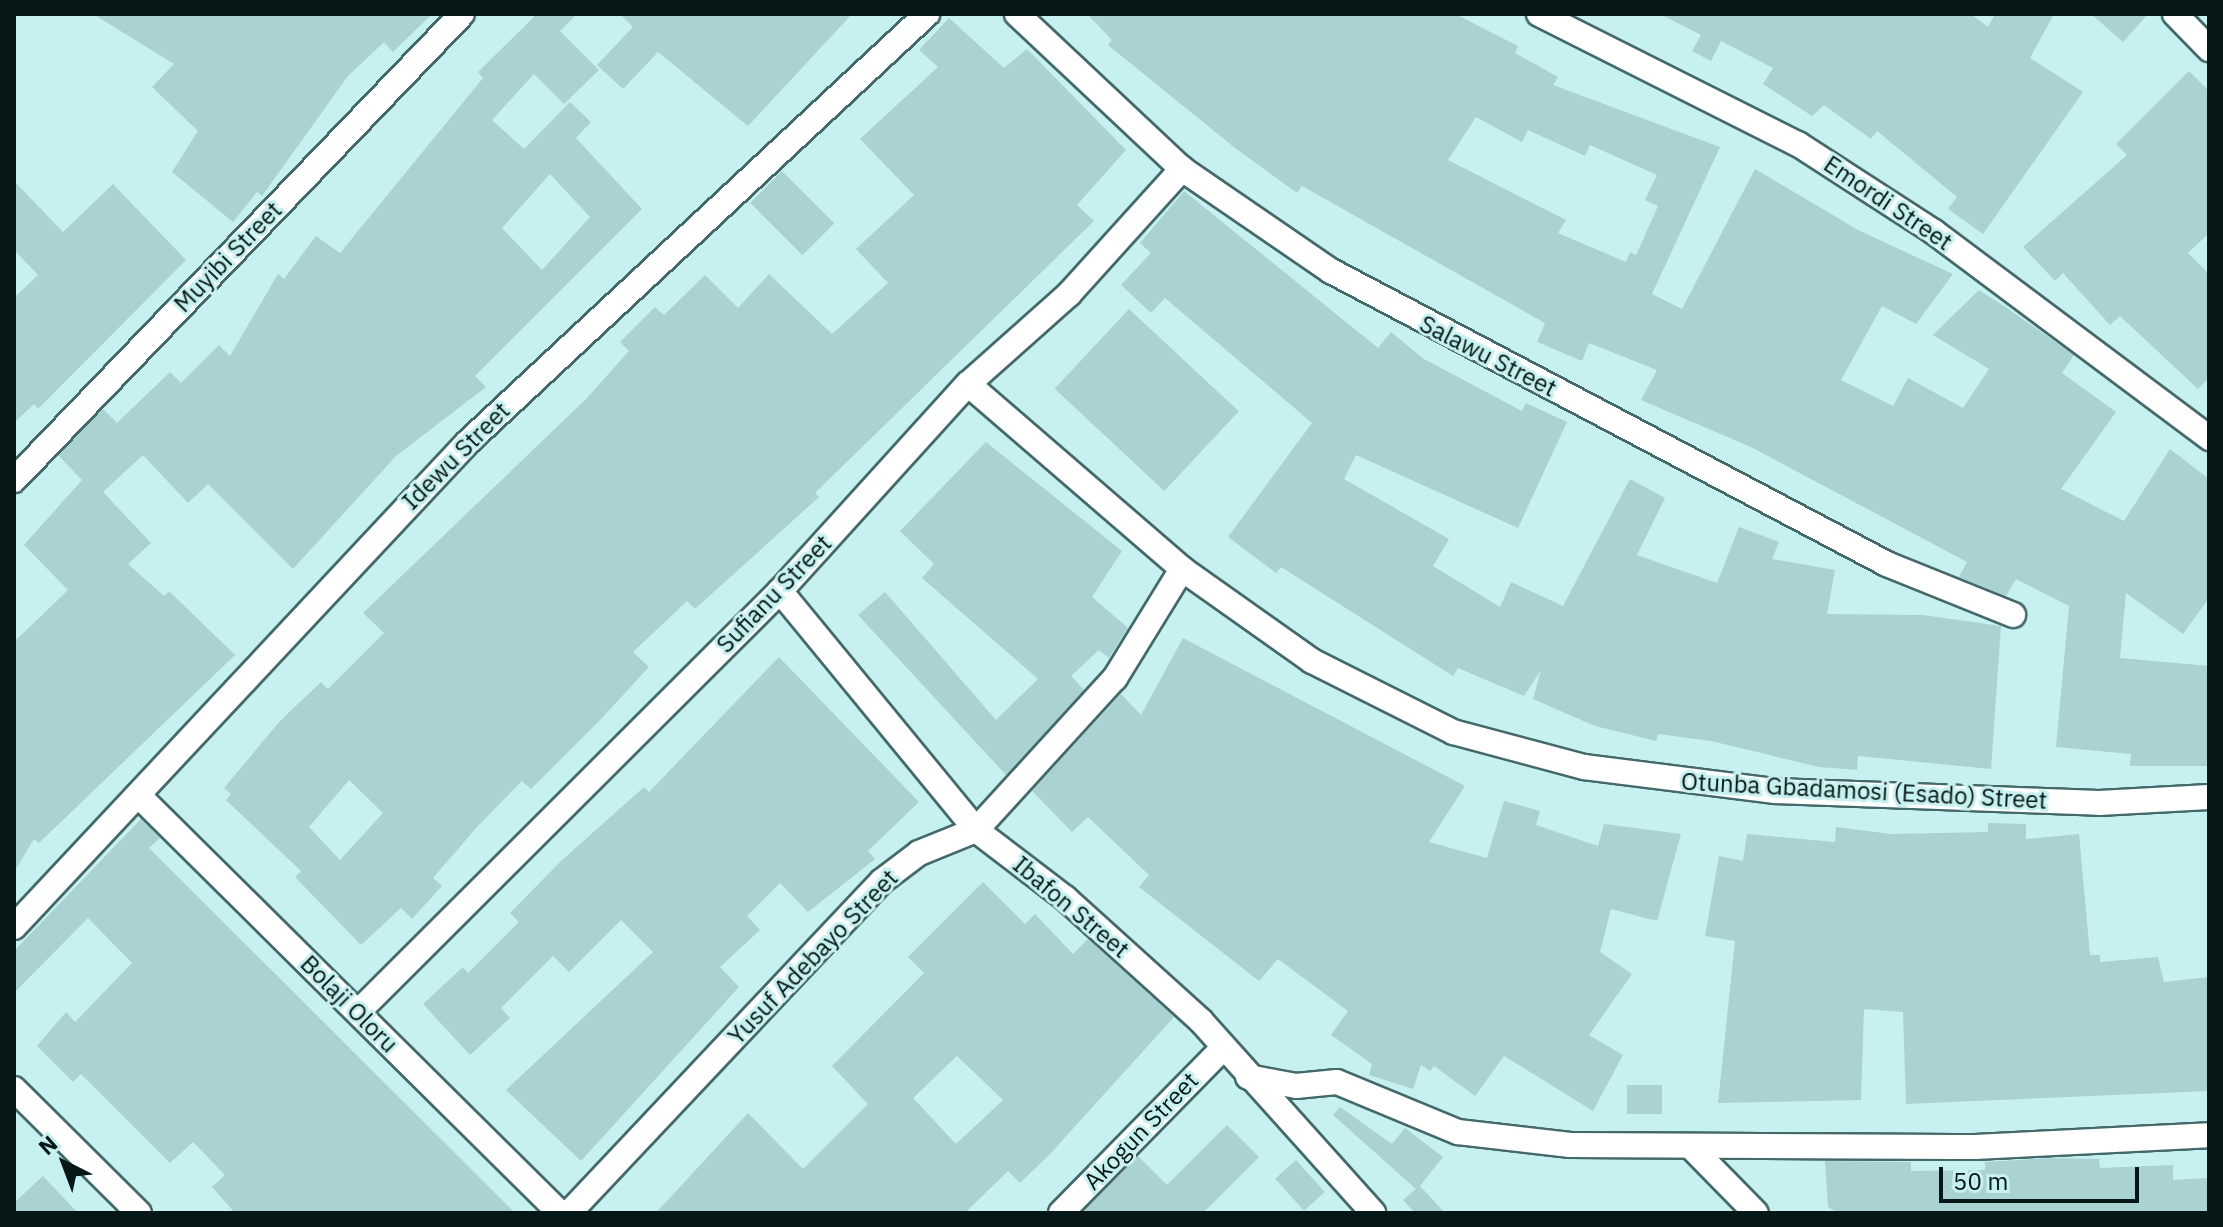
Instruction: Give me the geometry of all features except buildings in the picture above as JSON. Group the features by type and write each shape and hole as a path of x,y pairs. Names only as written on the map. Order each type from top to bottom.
{"street":[{"name":"Muyibi Street","path":"14,480 462,14"},
{"name":"Idewu Street","path":"14,927 138,795 281,634 468,442 927,14"},
{"name":"Salawu Street","path":"1017,14 1182,169 1331,271 1425,325 1887,564 2013,615"},
{"name":"Emordi Street","path":"1539,14 1798,144 1934,232 2209,438"},
{"path":"2175,14 2209,49"},
{"name":"Sufianu Street","path":"358,1012 780,591 968,384 1069,294 1182,169"},
{"name":"Otunba Gbadamosi (Esado) Street","path":"968,384 1182,569 1312,661 1387,702 1522,754 1775,791 2099,803 2209,797"},
{"name":"Yusuf Adebayo Street","path":"569,1213 882,881 919,853 976,830 1115,678 1182,569"},
{"name":"Ibafon Street","path":"780,591 976,830 1065,898 1222,1049 1373,1213"},
{"name":"Bolaji Oloru","path":"138,795 560,1213"},
{"name":"Akogun Street","path":"1061,1213 1222,1049"},
{"path":"1248,1077 1296,1086 1337,1082 1458,1132 1694,1150 2209,1135"},
{"path":"14,1089 139,1213"},
{"path":"1694,1150 1756,1213"}]}
